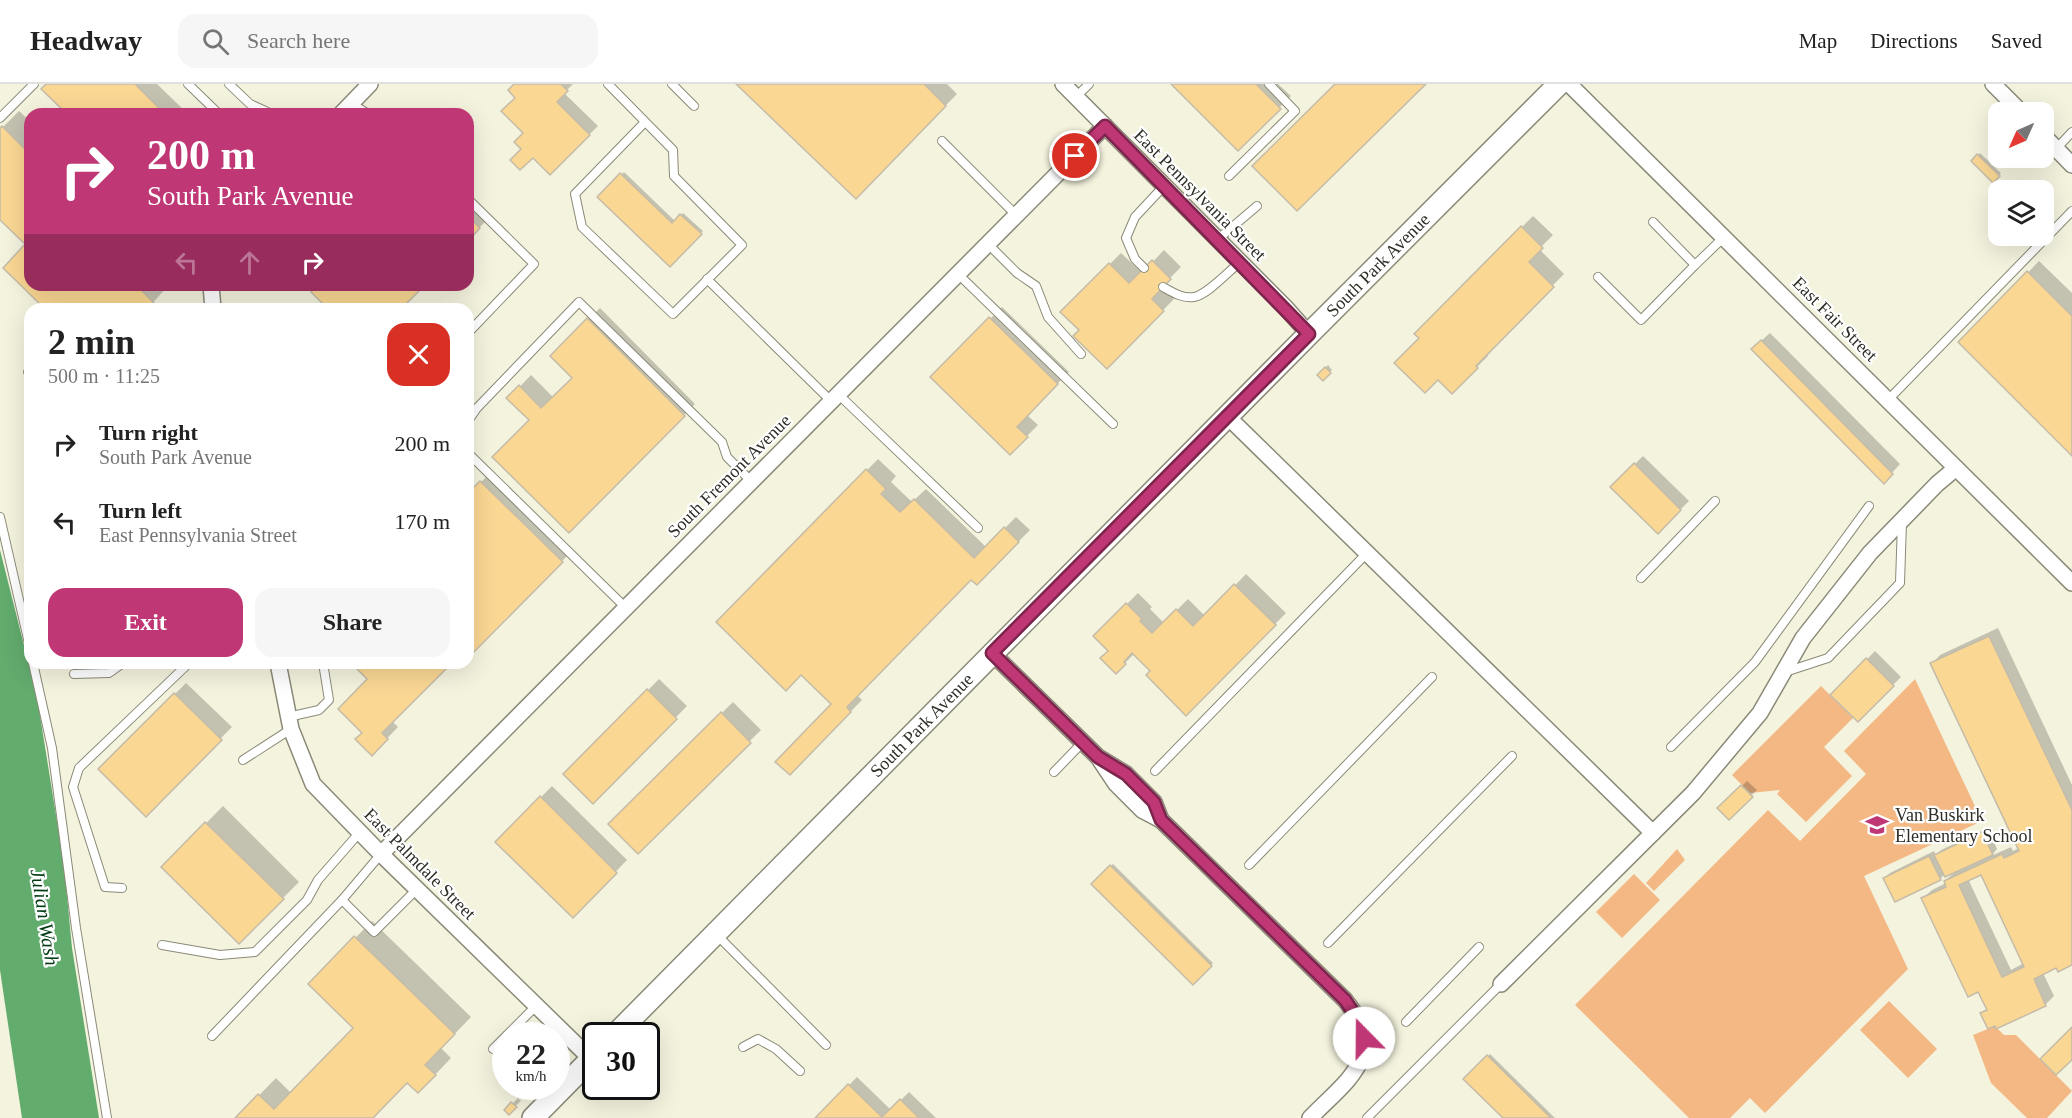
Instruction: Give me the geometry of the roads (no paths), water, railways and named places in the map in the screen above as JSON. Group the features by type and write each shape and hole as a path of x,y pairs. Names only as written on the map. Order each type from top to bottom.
{"main road":[{"name":"South Park Avenue","path":"628,1022 1559,84"},
{"path":"533,1118 582,1068"}],"street":[{"path":"347,108 370,84"},
{"name":"East Pennsylvania Street","path":"1063,84 1309,334"},
{"name":"East Fair Street","path":"1569,84 1725,236 2072,583"},
{"path":"1992,84 2010,102"},
{"name":"South Fremont Avenue","path":"381,854 1105,126"},
{"path":"2056,148 2072,165"},
{"path":"1227,416 1653,833"},
{"path":"1501,984 1693,793 1760,713 1803,638 1870,553 1956,468"},
{"path":"992,653 1098,757 1116,784 1142,810 1161,820 1345,1000 1360,1022 1364,1038 1364,1052 1360,1064 1352,1075 1310,1118"},
{"name":"East Palmdale Street","path":"279,669 290,723 313,784 536,1006 582,1047"}],"lane":[{"path":"0,118 34,84"},
{"path":"188,84 213,108"},
{"path":"229,84 250,104 259,108"},
{"path":"608,84 673,150 674,176 742,245 673,314 582,227 575,194 645,122"},
{"path":"672,84 694,106"},
{"path":"1076,97 1089,84"},
{"path":"1229,176 1295,111 1269,84"},
{"path":"2056,148 2072,132"},
{"path":"942,141 1016,215"},
{"path":"1144,268 1135,259 1126,238 1135,217 1164,186"},
{"path":"474,205 534,264 474,327"},
{"path":"1217,240 1257,206"},
{"path":"1888,399 2072,211"},
{"path":"1653,222 1695,265"},
{"path":"1598,277 1641,320 1725,236"},
{"path":"988,244 1017,273 1036,286 1048,318 1081,354"},
{"path":"1163,287 1178,295 1195,297 1208,290 1239,263"},
{"path":"958,274 1113,424"},
{"path":"707,279 978,528"},
{"path":"474,413 579,302 722,442 727,457 752,481"},
{"path":"474,459 626,608"},
{"path":"1641,578 1716,501"},
{"path":"1671,747 1755,662 1869,506"},
{"path":"0,517 24,622"},
{"path":"1783,672 1828,658 1900,583 1902,520"},
{"path":"1155,771 1367,553"},
{"path":"34,669 52,748 76,928 107,1118"},
{"path":"74,674 109,673 115,669"},
{"path":"122,888 105,887 73,787 79,768 183,669"},
{"path":"243,760 290,723 319,710 329,700 324,669"},
{"path":"1249,865 1432,677"},
{"path":"1054,772 1083,742"},
{"path":"1328,943 1512,756"},
{"path":"162,945 220,955 255,952 307,900 318,880 360,832"},
{"path":"212,1036 342,900 381,854"},
{"path":"342,900 374,932 417,889"},
{"path":"715,934 826,1045"},
{"path":"1406,1022 1479,947"},
{"path":"1367,1118 1501,984"},
{"path":"520,1022 536,1006"},
{"path":"743,1047 758,1039 776,1049 800,1071"}],"water":[{"name":"Julian Wash","path":"0,550 24,645 24,669 30,669 37,697 64,865 72,948 99,1118 22,1118 0,970"}],"place":[{"name":"Van Buskirk Elementary School","path":"1877,825"}]}
